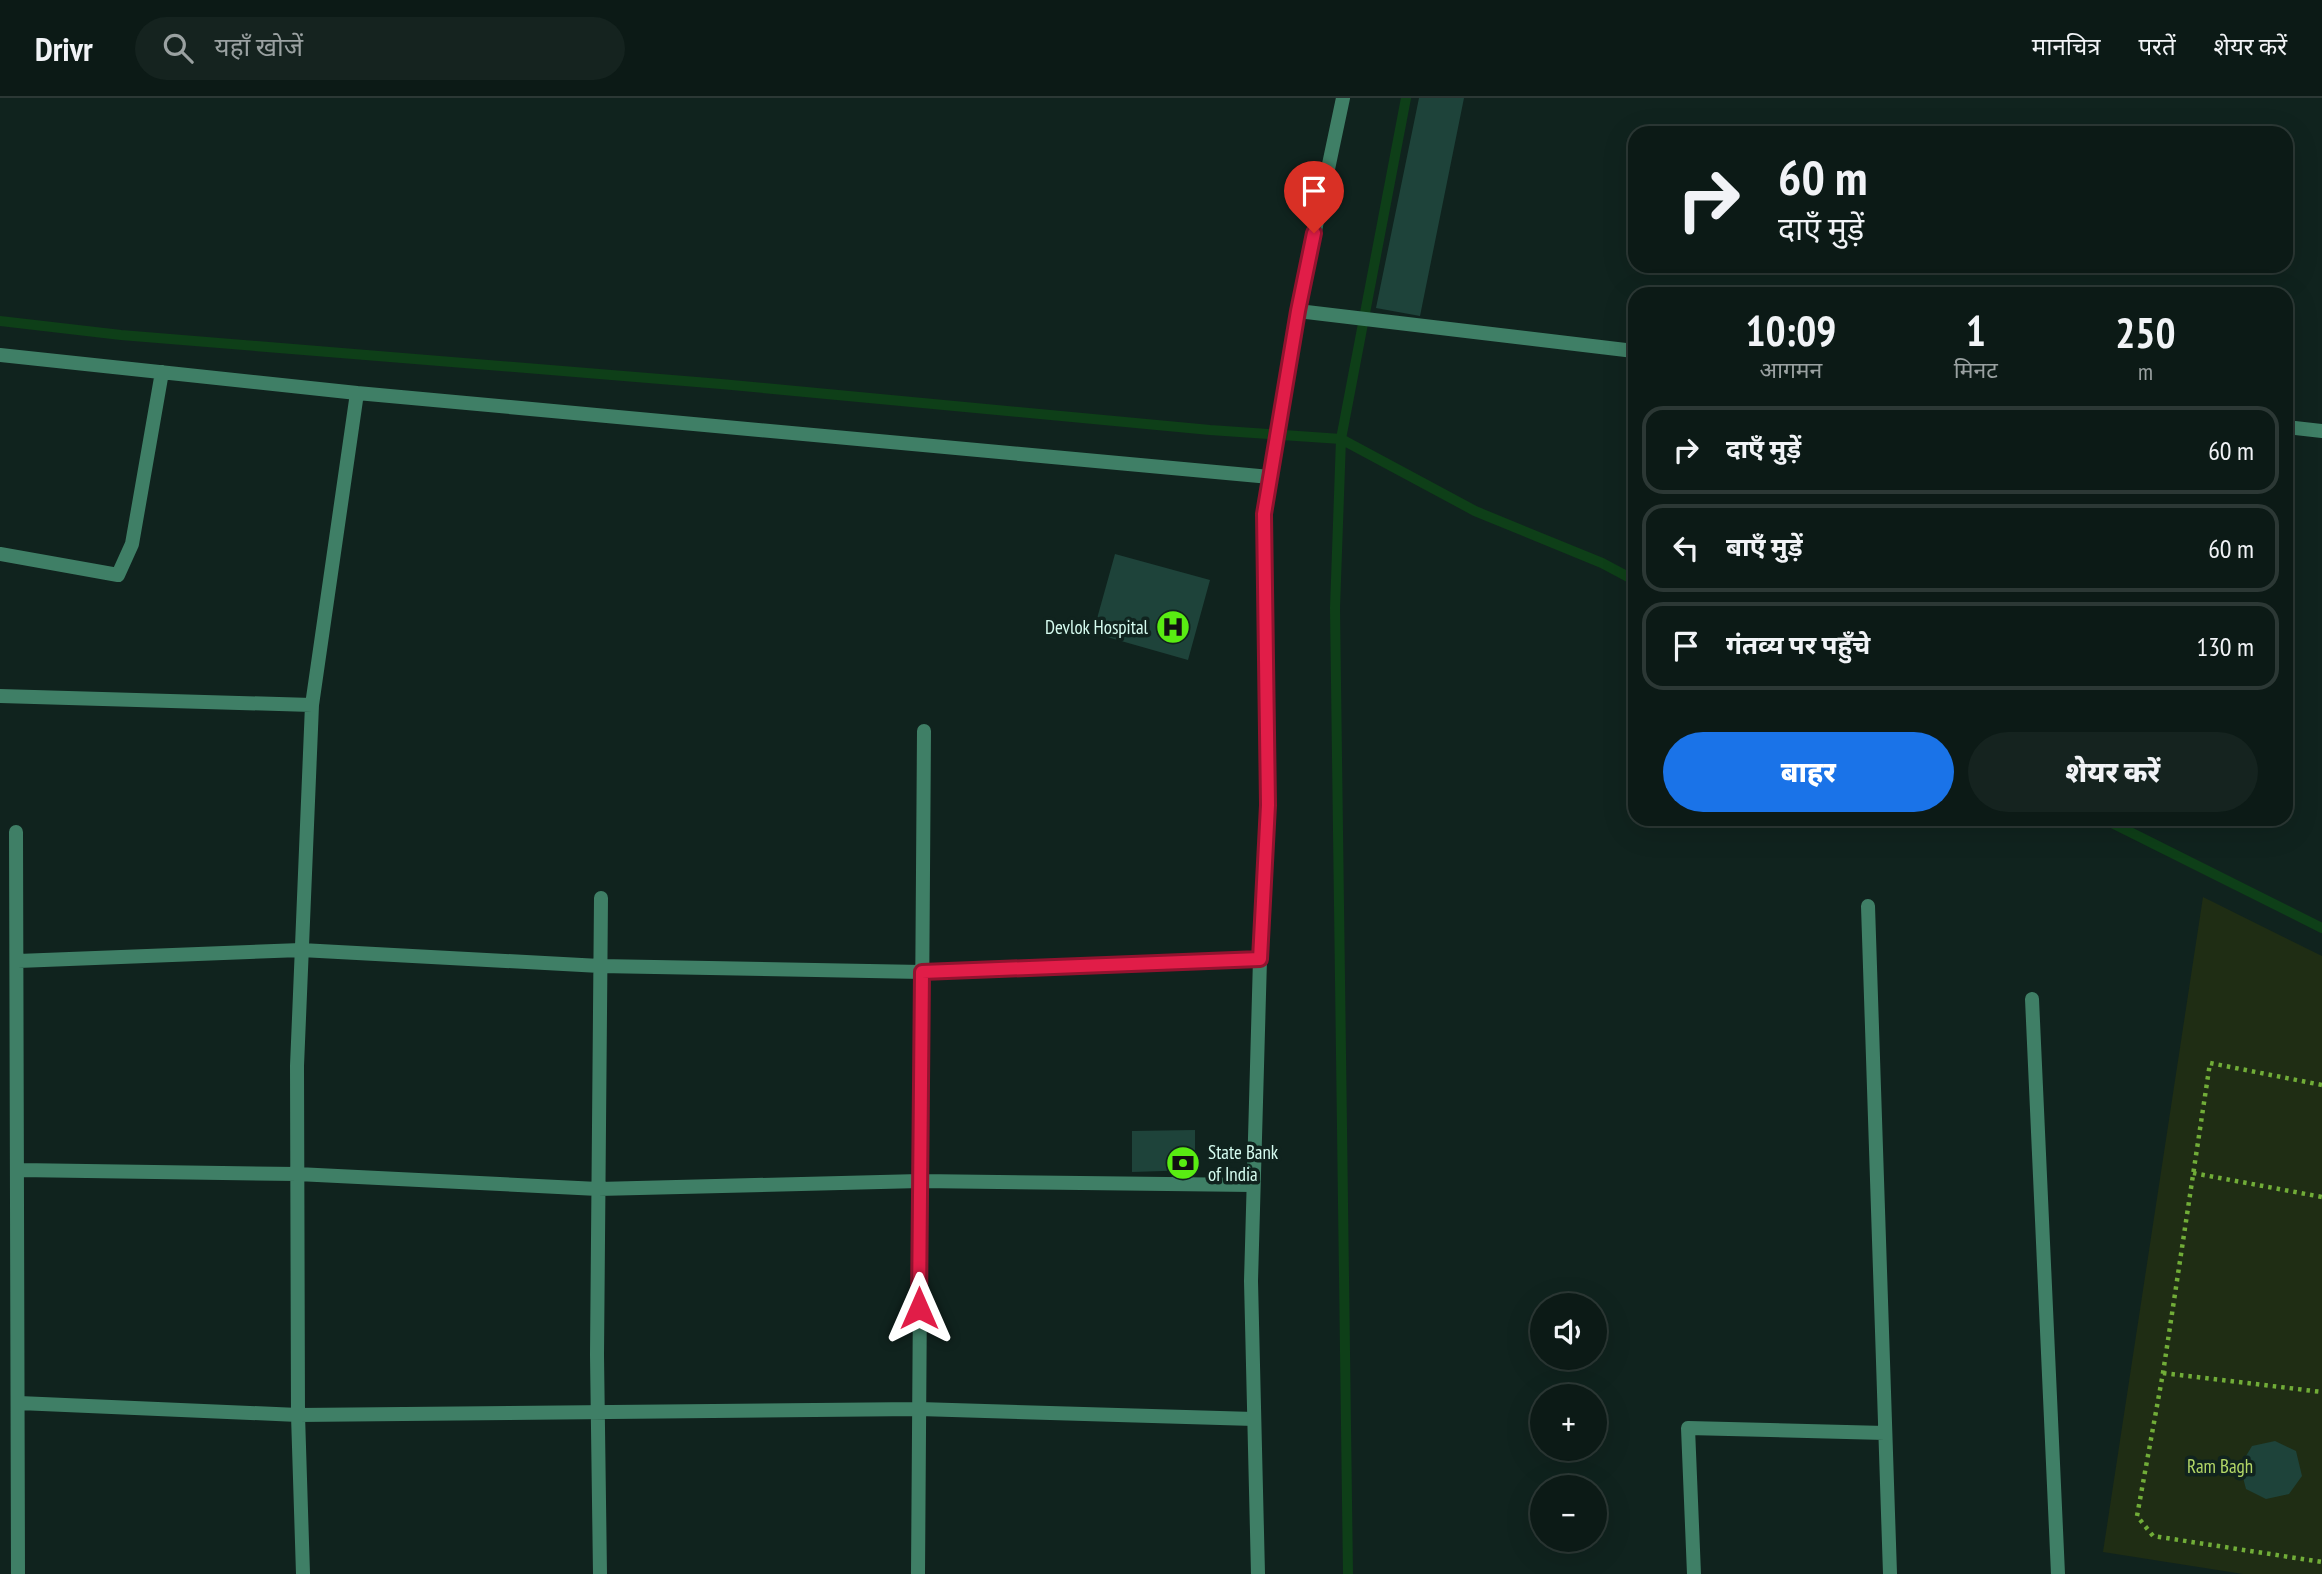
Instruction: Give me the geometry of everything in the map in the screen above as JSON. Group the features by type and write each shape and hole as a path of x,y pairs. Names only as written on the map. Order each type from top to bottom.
{"street":[{"path":"1258,1574 1251,1281 1260,959 1268,805 1264,514 1298,311 1343,98"},
{"path":"1298,311 1628,350"},
{"path":"0,355 356,393 1270,477"},
{"path":"0,554 118,575 132,544 162,372"},
{"path":"303,1574 298,1415 297,1066 312,705 356,393"},
{"path":"2293,428 2322,431"},
{"path":"0,696 312,705"},
{"path":"918,1574 924,731"},
{"path":"16,832 18,1574"},
{"path":"600,1574 598,1189 601,898"},
{"path":"1868,906 1890,1574"},
{"path":"18,961 302,950 600,966 922,972 1260,959"},
{"path":"2032,999 2058,1574"},
{"path":"19,1170 297,1174 598,1189 920,1181 1254,1185"},
{"path":"19,1402 298,1415 919,1409 1254,1419"},
{"path":"1694,1574 1688,1427 1885,1433"}],"path":[{"path":"2322,1085 2210,1063 2163,1373 2137,1516 2153,1536 2322,1562"},
{"path":"2193,1172 2322,1197"},
{"path":"2163,1373 2322,1391"}],"green space":[{"name":"Ram Bagh","path":"2203,897 2322,956 2322,1574 2243,1574 2103,1552"}],"building":[{"path":"1419,98 1464,98 1420,316 1376,308"},
{"path":"1115,554 1210,580 1188,660 1093,633"},
{"path":"1195,1130 1195,1170 1132,1172 1132,1131"},
{"path":"2275,1441 2296,1451 2302,1476 2289,1494 2266,1499 2246,1489 2240,1466 2252,1446"}],"waterway":[{"path":"1348,1574 1335,608 1341,439 1406,98"},
{"path":"0,321 121,335 721,384 1210,430 1341,439 1475,511 1602,563 1628,577"},
{"path":"2118,826 2322,928"}],"place":[{"name":"Devlok Hospital","path":"1173,627"},
{"name":"State Bank of India","path":"1183,1163"}],"route":[{"path":"919,1308 922,972 1260,959 1268,805 1264,514 1314,233"}]}
